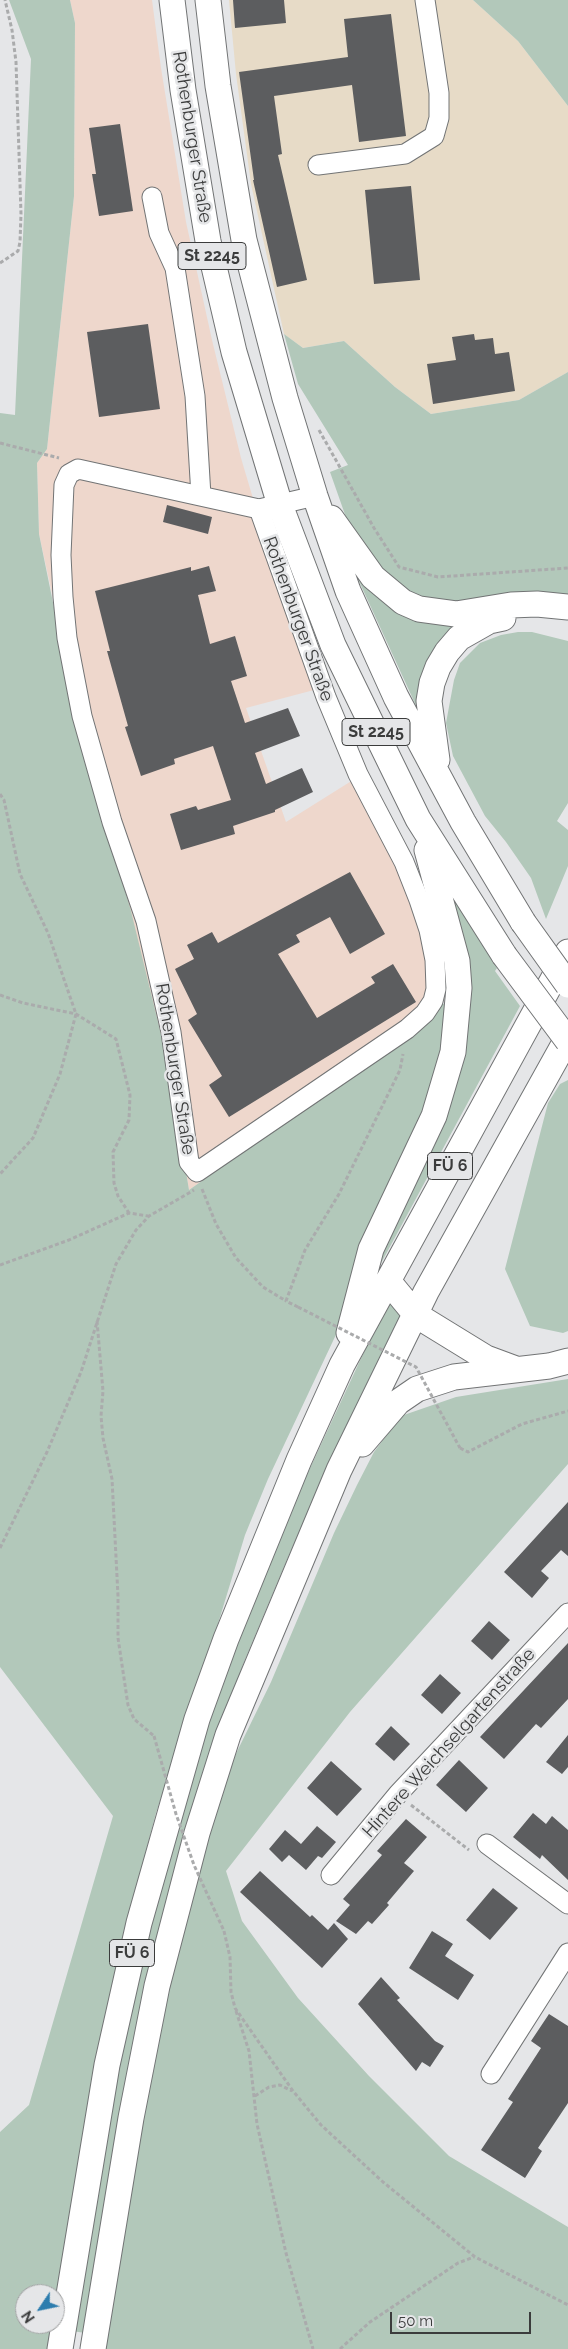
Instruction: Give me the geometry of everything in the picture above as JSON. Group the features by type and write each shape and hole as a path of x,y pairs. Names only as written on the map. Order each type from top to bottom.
{"main road":[{"name":"Rothenburger Straße","path":"172,0 183,90 208,241 270,507 333,645 418,818 504,955 568,1041"},
{"name":"Rothenburger Straße","path":"208,0 218,86 244,240 285,398 315,496 348,590 396,697 441,782 523,922 568,985"},
{"path":"315,496 373,576 403,602 419,609 456,614 511,605 537,604 568,607"},
{"path":"441,782 430,721 429,701 432,683 447,652 460,638 489,621 526,615 568,618"},
{"path":"342,1365 371,1249 434,1116 453,1052 459,988 457,961 418,818"},
{"name":"FÜ 6","path":"60,2349 107,2065 139,1923 197,1719 246,1587 299,1460 342,1365 568,952"},
{"name":"FÜ 6","path":"94,2349 131,2118 157,1986 197,1833 228,1735 339,1470 416,1315 568,1037"},
{"path":"388,1281 416,1315 486,1358 515,1369"},
{"path":"339,1470 398,1402 417,1389 454,1377 549,1366 568,1361"}],"street":[{"path":"318,165 405,154 434,136 439,118 439,93 425,0"},
{"path":"152,197 159,234 175,268 195,396 201,496"},
{"name":"Rothenburger Straße","path":"270,507 326,697 358,774 404,862 429,930 436,960 436,989 433,1000 425,1013 407,1029 199,1179 189,1162 171,1032 146,921 112,822 82,716 67,638 61,555 64,485 69,474 78,469 201,496 270,507 315,496"},
{"name":"Hintere Weichselgartenstraße","path":"332,1875 398,1794 568,1613"},
{"path":"487,1844 568,1904"},
{"path":"491,2074 568,1953"}],"path":[{"path":"0,263 18,251 21,214 16,62 5,0"},
{"path":"316,425 374,528 399,566 438,577 568,568"},
{"path":"0,443 59,458"},
{"path":"0,794 4,800 20,874 48,932 76,1014 60,1074 33,1138 0,1174"},
{"path":"0,995 23,1003 76,1014 116,1039 130,1095 130,1120 113,1152 114,1183 118,1196 129,1213"},
{"path":"286,1301 305,1250 339,1194 400,1070 407,1029"},
{"path":"0,1548 81,1372 116,1264 136,1230 149,1216 199,1179 216,1224 236,1258 263,1287 286,1301 416,1367 460,1448 468,1452 522,1424 568,1411"},
{"path":"0,1266 69,1240 129,1213 149,1216"},
{"path":"97,1320 103,1391 101,1416 103,1438 112,1479 118,1596 118,1638 128,1705 134,1719 145,1726 154,1736 176,1814 194,1865 224,1931 230,1957 231,1992 250,2051 257,2124 286,2253 313,2349"},
{"path":"398,1794 475,1854 487,1844"},
{"path":"235,2008 293,2091 321,2125 383,2182 475,2257 568,2305"},
{"path":"255,2097 269,2087 280,2085 293,2091"},
{"path":"340,2349 370,2322 458,2263 475,2257"}],"shaded area":[{"path":"70,0 152,0 186,222 212,340 241,458 295,640 314,690 246,708 286,822 353,780 412,902 425,950 429,988 421,1008 433,1019 189,1190 168,1063 64,649 39,534 37,463 47,449 74,196 75,23"},
{"path":"229,0 473,0 518,41 568,106 568,372 519,400 431,414 395,387 344,341 303,348 284,334 251,184 236,74"}],"green space":[{"path":"9,0 70,0 75,23 74,196 47,449 37,463 39,534 81,740 131,911 168,1063 189,1190 432,1019 440,1003 451,1006 445,1056 341,1324 268,1479 245,1535 210,1650 156,1813 125,1931 84,2132 59,2284 15,2284 15,2334 51,2334 49,2349 0,2349 0,2132 29,2105 113,1816 0,1667 0,413 15,415 31,59"},
{"path":"473,0 568,0 568,106 518,41"},
{"path":"284,334 303,348 344,341 395,387 431,414 519,400 568,372 568,603 475,605 410,598 354,540 330,472 348,465 298,384"},
{"path":"361,576 463,621 418,710 358,579"},
{"path":"532,632 568,641 568,803 557,821 568,830 568,866 546,919 531,878 485,816 453,756 446,723 454,680 460,663 480,643 501,635"},
{"path":"451,894 497,968 495,971 520,1006 379,1267 377,1265 450,1092"},
{"path":"568,1080 568,1331 563,1333 530,1326 505,1269 548,1103 560,1084"},
{"path":"393,1302 402,1315 354,1410 289,1555 244,1662 209,1761 85,2333 72,2331 131,2002 196,1759 232,1655 285,1522 384,1309"},
{"path":"568,1379 568,1464 350,1712 226,1871 242,1921 298,1998 369,2076 449,2156 568,2227 568,2349 105,2349 148,2091 164,2008 205,1845 228,1770 271,1682 334,1533 374,1452 401,1416 456,1397"}],"building":[{"path":"233,0 284,0 286,23 235,28"},
{"path":"391,14 406,136 359,142 352,85 274,96 282,154 278,155 307,280 277,287 253,180 239,72 348,57 344,19"},
{"path":"120,124 133,211 99,216 92,174 96,174 89,128"},
{"path":"411,186 420,280 374,284 365,190"},
{"path":"148,324 160,409 99,417 87,332"},
{"path":"474,334 475,340 493,338 495,354 509,352 515,391 433,404 427,364 456,360 452,337"},
{"path":"167,505 212,517 208,534 163,522"},
{"path":"209,566 216,591 198,595 210,644 235,636 247,676 231,681 245,723 288,708 300,736 255,753 266,784 302,768 313,792 275,810 275,812 233,826 235,834 181,850 170,814 196,806 198,810 231,800 213,746 174,759 175,764 141,776 125,727 128,726 107,651 110,651 95,591 191,567 191,571"},
{"path":"350,872 385,934 350,954 330,917 296,935 300,942 278,954 317,1018 375,983 371,977 393,964 416,1002 229,1117 209,1085 222,1076 188,1020 197,1014 175,969 194,959 187,945 212,932 218,943"},
{"path":"568,1502 568,1556 561,1550 541,1571 549,1578 532,1598 504,1572"},
{"path":"489,1621 510,1640 492,1660 471,1641"},
{"path":"568,1643 568,1699 541,1728 536,1724 504,1759 480,1737"},
{"path":"440,1674 461,1693 442,1714 421,1695"},
{"path":"391,1726 410,1744 394,1761 375,1744"},
{"path":"568,1735 568,1767 562,1774 546,1762"},
{"path":"459,1760 488,1788 466,1812 436,1785"},
{"path":"331,1761 362,1789 337,1816 307,1788"},
{"path":"533,1813 546,1824 552,1816 568,1830 568,1880 542,1855 540,1859 513,1837"},
{"path":"406,1819 427,1837 404,1863 414,1871 387,1903 389,1905 372,1924 368,1921 356,1934 336,1921 350,1905 343,1899 382,1855 377,1851"},
{"path":"317,1826 336,1842 322,1858 318,1856 306,1870 289,1855 282,1862 269,1849 285,1830 301,1844"},
{"path":"260,1871 310,1917 312,1915 328,1930 334,1923 348,1939 322,1968 240,1892"},
{"path":"493,1888 518,1908 490,1940 466,1920"},
{"path":"432,1931 453,1944 445,1956 474,1975 458,2000 409,1968"},
{"path":"381,1977 400,1998 397,2000 435,2041 444,2046 430,2067 422,2062 416,2071 358,2004"},
{"path":"549,2014 568,2026 568,2103 538,2148 542,2151 525,2178 481,2150 513,2102 508,2099 541,2048 531,2041"}]}
